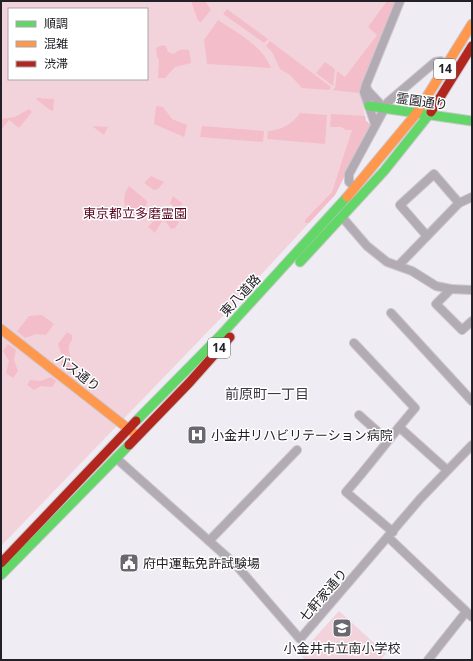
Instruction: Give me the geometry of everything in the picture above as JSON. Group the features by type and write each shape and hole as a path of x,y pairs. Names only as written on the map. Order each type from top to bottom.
{"main road":[{"name":"東八道路","path":"1,563 128,428 225,330 336,210 416,114 448,65 472,24"},
{"name":"東八道路","path":"1,575 137,436 378,178 430,114 472,46"},
{"name":"霊園通り","path":"369,106 472,121"},
{"name":"バス通り","path":"1,329 137,436"},
{"path":"72,487 97,468 112,452 117,452 118,456"}],"street":[{"path":"375,124 364,92 400,1"},
{"path":"355,187 349,182 349,174 388,102 435,62 441,61 448,65"},
{"path":"366,85 368,91 384,108"},
{"path":"427,236 400,204 434,174 459,203"},
{"path":"399,265 459,203 472,197"},
{"path":"342,217 371,250 393,265 399,265 436,286 452,289 472,290"},
{"path":"452,289 436,304 462,330 472,321"},
{"path":"392,313 470,396"},
{"path":"354,343 415,408 387,440 371,463 346,492 391,534 470,615 428,660"},
{"path":"359,415 387,440"},
{"path":"399,427 448,470"},
{"name":"七軒家通り","path":"118,456 255,586 300,639 420,499 472,445"},
{"path":"209,541 297,450"}],"green space":[{"name":"東京都立多磨霊園","path":"1,1 397,1 360,91 366,121 371,125 335,195 220,319 1,546"},
{"path":"191,1 205,1 211,10 201,22 198,21"},
{"path":"387,1 396,1 359,93 332,90 335,88 337,71 345,77 377,35 368,27"},
{"path":"227,9 268,39 264,43 223,14"},
{"path":"218,20 255,46 262,53 271,68 207,64 204,40"},
{"path":"270,41 331,87 329,90 302,88 290,75 280,69 272,52 266,46"},
{"path":"162,45 166,46 168,52 174,54 177,51 189,50 191,63 175,67 165,78 158,78 159,60 157,57 156,48"},
{"path":"325,62 335,69 333,86 316,73"},
{"path":"36,99 54,99 53,111"},
{"path":"156,106 163,107 172,119 187,125 184,137 154,124"},
{"path":"29,109 32,112 19,128 9,120 1,130 1,119 15,117"},
{"path":"300,113 327,115 325,144 267,139 268,131 286,126"},
{"path":"331,114 365,116 366,121 371,125 335,195 309,223 305,223 305,220 332,192 352,130 346,130 341,127 330,127"},
{"path":"92,126 108,127 104,135"},
{"path":"202,126 264,131 263,142 200,137"},
{"path":"151,176 164,182 158,189 154,190 144,183"},
{"path":"129,186 147,201 146,206 137,217 126,208 124,200"},
{"path":"173,196 182,203 178,212 170,203"},
{"path":"162,212 167,213 179,222 175,228 171,229 166,222 162,221 155,233 148,227"},
{"path":"42,315 54,324 46,335 36,334 25,338 17,331 29,316"},
{"path":"67,332 72,335 69,351 75,368 73,375 61,365 62,356 58,344"},
{"path":"8,344 16,350 14,360 18,371 13,378 6,373 9,361 3,351"},
{"path":"51,377 56,381 52,387 41,386 34,390 27,385 30,380 40,381"},
{"name":"小金井市立南小学校","path":"339,611 386,654 380,660 305,660 300,654"}],"traffic: fast":[{"path":"369,106 472,121"},
{"path":"300,262 384,171 431,112"},
{"path":"136,421 220,336 347,197"},
{"path":"1,575 129,445"}],"traffic: slow":[{"path":"347,197 416,114 472,24"},
{"path":"1,329 135,434"}],"traffic: jam":[{"path":"431,112 472,46"},
{"path":"129,445 189,383 230,337"},
{"path":"1,563 136,421"}],"place":[{"name":"小金井リハビリテーション病院","path":"197,435"},
{"name":"府中運転免許試験場","path":"129,563"},
{"name":"小金井市立南小学校","path":"342,628"}],"district":[{"name":"前原町一丁目","path":"267,394"}]}
